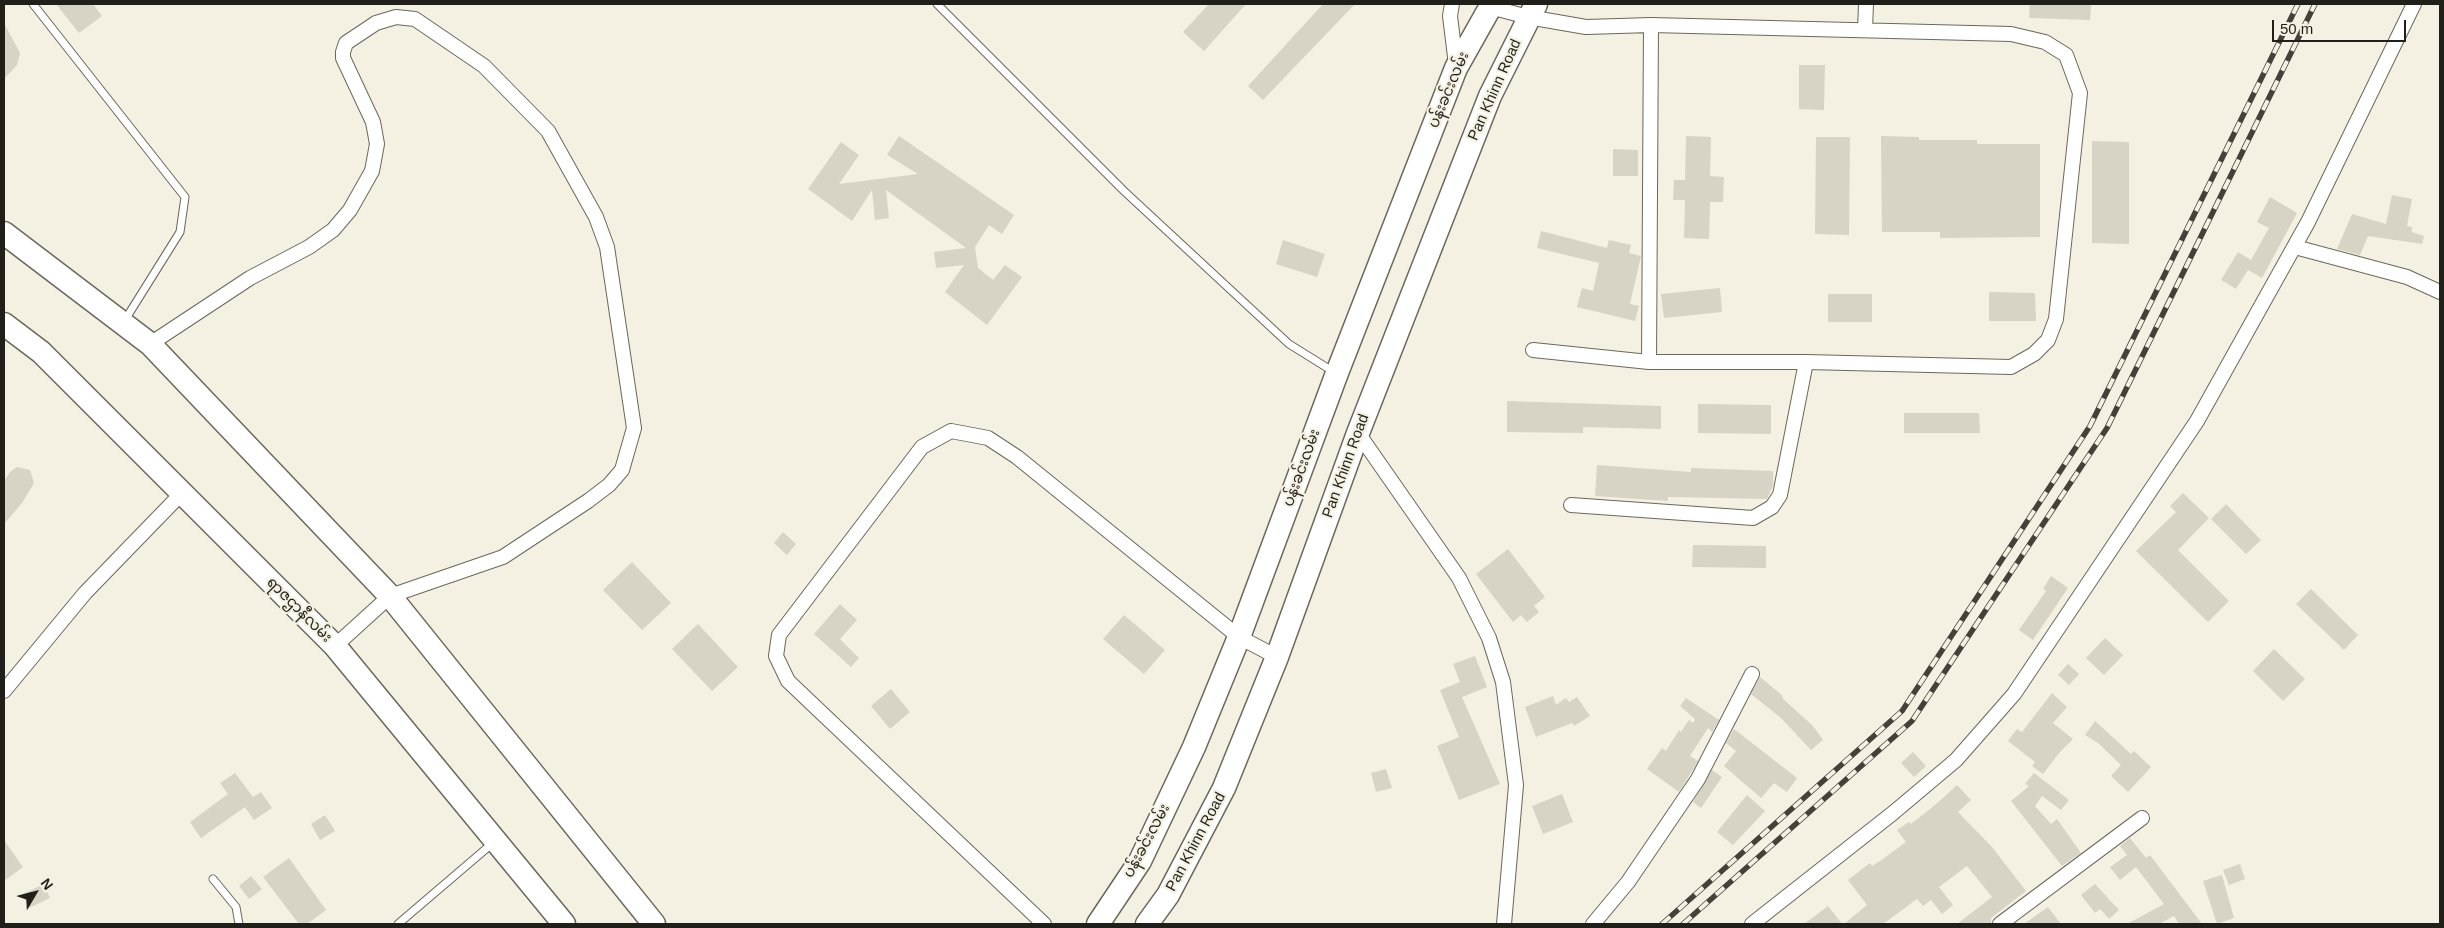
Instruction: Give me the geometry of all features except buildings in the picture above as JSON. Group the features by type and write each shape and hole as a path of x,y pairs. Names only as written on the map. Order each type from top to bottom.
{"main road":[{"name":"ပန်းခင်းလမ်း","path":"1098,924 1140,861 1194,747 1239,637 1337,373 1456,68 1491,5"},
{"name":"Pan Khinn Road","path":"1148,924 1168,895 1224,788 1277,657 1358,432 1490,96 1532,11"},
{"path":"4,233 150,344 390,596 654,924"},
{"name":"ရာဇဌာနီလမ်း","path":"4,324 41,352 335,646 564,924"}],"street":[{"path":"1452,4 1450,16 1456,68"},
{"path":"1865,30 1866,4"},
{"path":"1752,924 1893,813 1956,760 2014,694 2197,421 2294,247 2414,4"},
{"path":"1491,5 1532,11 1586,27 1651,25 2011,34 2045,42 2066,55 2080,93 2056,319 2048,340 2034,354 2011,367 1806,362 1649,362 1533,350"},
{"path":"150,344 250,278 309,247 334,230 350,210 372,171 377,144 373,122 343,58 343,52 346,43 376,23 396,16 415,20 484,66 548,131 596,218 606,247 634,428 622,470 609,485 588,501 503,557 390,596 335,646"},
{"path":"1649,362 1651,25"},
{"path":"2294,247 2407,277 2440,292"},
{"path":"1572,505 1753,518 1772,507 1780,495 1806,362"},
{"path":"1044,924 788,681 776,656 779,635 922,447 951,431 988,438 1016,457 1239,637 1277,657"},
{"path":"1358,432 1459,578 1489,638 1503,682 1516,786 1504,924"},
{"path":"4,691 85,593 182,493"},
{"path":"1594,924 1628,882 1698,779 1752,674"},
{"path":"2000,924 2142,818"}],"lane":[{"path":"33,4 185,197 180,232 122,323"},
{"path":"937,4 1124,190 1289,344 1337,373"},
{"path":"398,924 496,841"},
{"path":"213,879 236,907 239,924"}],"railway":[{"path":"1662,924 1902,711 2090,426 2298,4"},
{"path":"1683,924 1912,721 2107,428 2315,4"}]}
